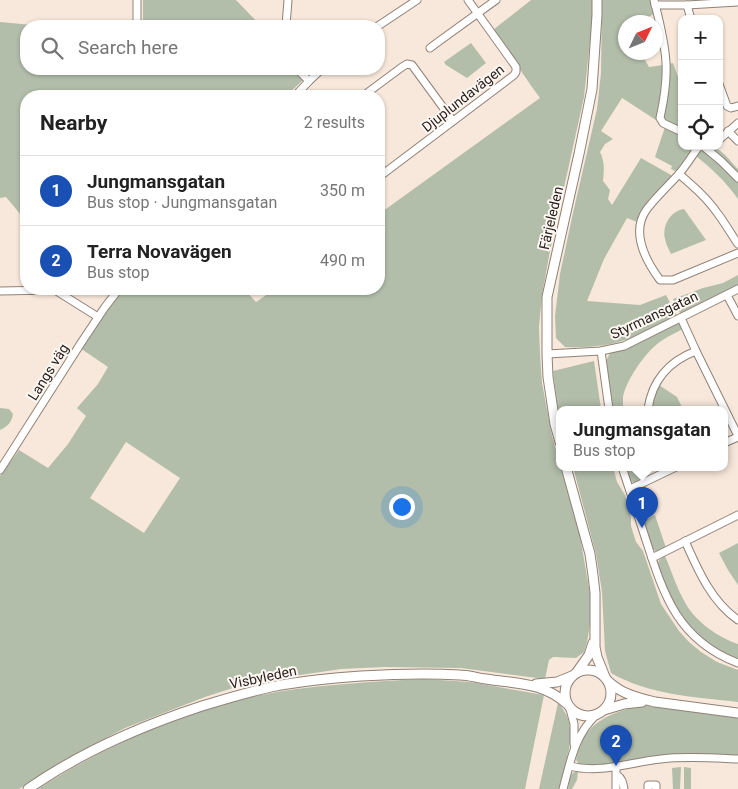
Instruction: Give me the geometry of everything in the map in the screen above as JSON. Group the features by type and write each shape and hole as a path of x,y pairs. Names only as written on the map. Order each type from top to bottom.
{"main road":[{"name":"Färjeleden","path":"556,428 548,377 547,296 592,89 597,0"},
{"path":"567,471 590,554 595,594 597,657 611,691 608,704 600,713"},
{"path":"595,632 589,655 566,683 564,689 564,696 569,706 575,712 583,716 591,716 619,705 633,702 655,702 738,713"},
{"path":"574,674 592,670 600,673 606,680 626,694 655,702"},
{"name":"Visbyleden","path":"28,789 93,750 132,731 237,695 271,687 344,677 414,674 461,675 523,684 548,690 569,706"},
{"name":"Visbyleden","path":"523,684 549,683 574,674"}],"street":[{"path":"137,0 137,20"},
{"path":"286,20 288,0"},
{"path":"385,21 417,0"},
{"name":"Djuplundavägen","path":"385,173 516,72 516,67 468,0"},
{"path":"430,48 496,0"},
{"path":"678,130 663,123 660,118 664,101 666,64 655,3 688,5 738,2"},
{"path":"688,5 690,15"},
{"path":"371,90 402,67 407,64 412,65 453,121"},
{"path":"303,75 309,81"},
{"path":"301,90 316,75"},
{"path":"723,95 727,106 731,108 738,106"},
{"path":"723,136 738,123"},
{"path":"728,131 738,141"},
{"path":"696,150 647,209 642,218 640,240 644,254 660,280 673,280 738,253"},
{"path":"708,150 738,178"},
{"path":"678,174 698,190 718,213 738,244"},
{"name":"Styrmansgatan","path":"547,354 601,351 624,346 738,289"},
{"path":"0,291 20,291"},
{"path":"727,294 738,316"},
{"path":"63,295 98,317"},
{"name":"Langs väg","path":"0,470 98,317 114,295"},
{"path":"681,318 723,406"},
{"path":"601,351 609,406"},
{"path":"649,406 652,392 662,373 676,362 696,351"},
{"path":"728,416 738,436"},
{"path":"623,471 666,595 682,623 708,648 738,663"},
{"path":"630,489 659,471"},
{"path":"652,558 738,515"},
{"path":"685,541 691,556 716,600 738,620"},
{"path":"564,789 574,750 574,724 569,706"},
{"path":"574,750 584,729 600,713"},
{"path":"570,766 588,769 662,759 738,759"},
{"path":"616,766 616,789"},
{"path":"617,775 623,781 624,789"},
{"path":"648,789 648,786 656,784 656,789"}],"green space":[{"path":"143,0 236,0 255,20 143,20"},
{"path":"531,0 592,0 592,23 584,97 550,251 542,295 539,327 542,383 556,450 556,471 562,471 580,536 590,594 590,624 584,652 576,658 553,657 549,660 545,679 461,668 385,667 341,669 242,685 205,697 125,728 68,758 19,789 0,789 0,476 19,450 48,468 68,444 86,416 77,408 98,384 108,367 80,348 97,321 119,295 250,295 256,302 266,295 385,295 385,210 540,98 493,30","holes":["126,442 180,478 144,533 90,498"]},
{"path":"602,0 651,0 654,14 652,15 618,15 618,60 645,60 649,67 663,65 662,101 656,120 622,98 601,131 613,139 605,144 600,152 604,170 603,181 610,190 608,199 612,205 641,158 671,175 672,178 641,213 637,222 627,218 604,259 587,301 640,305 666,295 677,316 623,341 598,346 565,347 556,338 555,316 560,274 597,109 601,73"},
{"path":"0,22 20,24 20,75 299,75 303,80 292,90 20,90 20,214 6,197 0,198"},
{"path":"471,43 486,63 467,78 444,62"},
{"path":"673,63 678,77 678,127 665,121 663,118 667,102 669,64"},
{"path":"665,127 678,133 678,150 693,150 678,170 675,171 671,169 672,166 655,157"},
{"path":"712,150 719,150 724,154 738,169 738,174"},
{"path":"700,151 707,151 738,181 738,199 729,187 696,156"},
{"path":"684,209 706,240 671,254 664,234 666,224 671,216"},
{"path":"738,275 738,286 681,315 673,299 723,283"},
{"path":"677,323 683,329 656,345 636,369 625,391 623,406 612,406 606,361 610,353 624,349"},
{"path":"594,361 601,406 558,406 553,371"},
{"path":"659,385 677,397 682,406 652,406"},
{"path":"0,408 9,409 13,414 9,424 0,430"},
{"path":"574,471 614,471 617,482 625,495 636,542 643,551 661,604 679,631 689,642 717,662 738,670 738,702 657,691 611,673 605,651 602,592 596,554"},
{"path":"626,471 638,471 641,480 634,483 630,481"},
{"path":"645,486 655,512 642,517 634,494"},
{"path":"655,515 666,548 658,552 652,549 643,521"},
{"path":"738,543 738,585 719,553"},
{"path":"665,556 680,592 690,610 708,628 723,638 738,644 738,660 715,649 687,625 673,604 663,582 658,563"},
{"path":"424,679 470,682 544,695 525,789 38,789 79,764 129,739 210,708 246,698 313,687"},
{"path":"558,703 569,723 570,744 568,756 559,789 539,789"},
{"path":"648,706 738,718 738,756 661,756 597,766 579,764 576,760 579,747 592,727 612,714 623,710"},
{"path":"681,767 680,789 673,789 672,768"},
{"path":"684,767 691,768 691,789 684,789"},
{"path":"574,772 578,772 577,780 572,789 568,789 570,776"}],"place":[{"name":"Jungmansgatan","path":"642,528"},
{"name":"Terra Novavägen","path":"616,766"}]}
